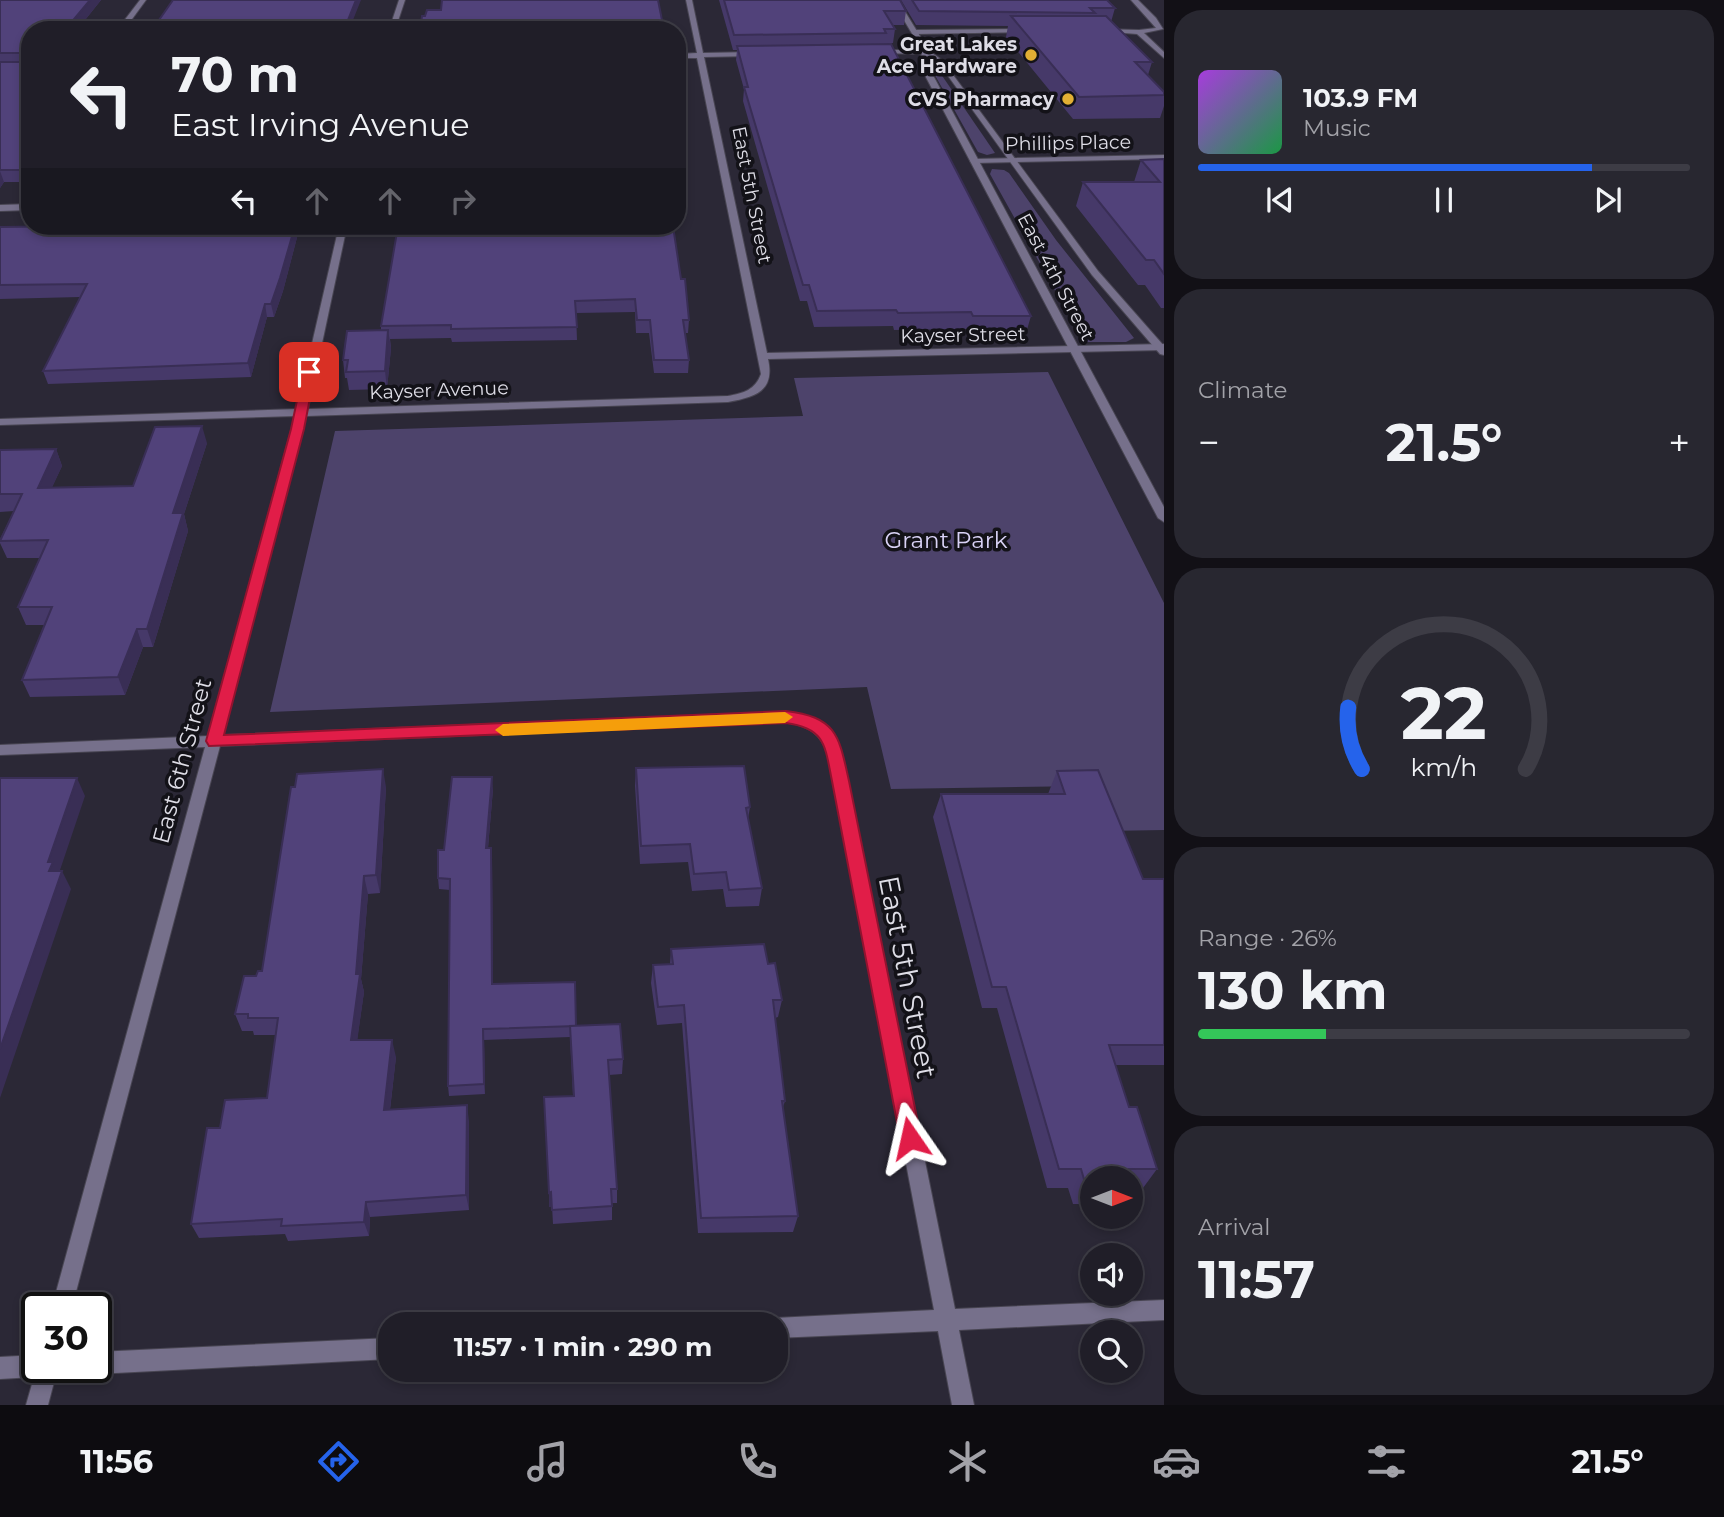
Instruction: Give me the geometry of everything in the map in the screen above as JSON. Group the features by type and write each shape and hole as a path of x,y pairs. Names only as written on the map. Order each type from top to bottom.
{"street":[{"path":"127,21 143,0"},
{"path":"395,21 402,0"},
{"name":"East 5th Street","path":"689,0 766,374 759,389 752,394"},
{"name":"East 4th Street","path":"895,0 926,52 940,61 1095,273 1163,349"},
{"path":"1094,31 1139,32 1160,29 1134,0"},
{"path":"915,32 1032,31"},
{"path":"1139,32 1164,56"},
{"path":"867,52 926,52"},
{"name":"East 4th Street","path":"926,52 922,59 923,64 1164,518"},
{"path":"686,56 761,54"},
{"name":"Phillips Place","path":"974,161 1164,157"},
{"path":"0,208 21,207"},
{"name":"East 6th Street","path":"66,1292 300,412 341,235"},
{"name":"Kayser Street","path":"762,356 1163,349"},
{"name":"Kayser Avenue","path":"0,422 728,399 752,394"},
{"name":"East 5th Street","path":"214,741 786,717 804,719 822,727 833,747 841,781 963,1405"},
{"path":"0,750 214,741"},
{"path":"788,1327 1164,1310"},
{"path":"112,1362 378,1349"},
{"path":"0,1368 21,1367"},
{"path":"37,1405 43,1383"}],"green space":[{"path":"927,61 932,61 995,153 987,155 978,152"},
{"path":"992,169 1009,173 1056,240 1134,338 1126,342 1087,342 1081,337 990,174"},
{"name":"Grant Park","path":"1048,372 1164,603 1164,830 1105,831 1087,786 891,789 867,687 270,712 335,431 803,416 794,378"}],"building":[{"path":"0,0 90,0 72,21 21,21 21,53 0,53"},
{"path":"173,0 356,0 348,21 158,21"},
{"path":"442,0 658,0 662,21 421,21 427,10 441,10"},
{"path":"724,0 900,0 906,11 884,11 895,29 884,29 886,33 734,35"},
{"path":"912,0 1107,0 1115,8 1090,8 1095,13 919,11"},
{"path":"1011,16 1106,16 1152,62 1135,62 1164,95 1079,97"},
{"path":"891,44 1031,316 973,316 971,312 898,313 896,310 817,311 809,285 803,285 744,87 748,87 737,46"},
{"path":"0,62 21,62 21,170 0,170"},
{"path":"1164,159 1164,274 1154,260 1146,260 1083,182 1160,182 1141,160"},
{"path":"0,227 21,227 21,235 292,235 271,304 265,304 248,363 43,371 87,284 0,285"},
{"path":"396,235 674,235 681,279 685,279 689,320 683,320 689,360 654,360 650,320 637,320 635,299 575,301 577,327 451,329 451,325 381,326"},
{"path":"388,330 385,371 346,372 348,360 343,360 347,331"},
{"path":"202,426 173,513 183,513 147,629 137,629 118,677 22,680 52,607 18,607 48,540 0,541 22,494 0,494 0,450 56,449 38,488 133,486 155,427"},
{"path":"744,766 750,807 746,808 762,888 729,890 726,872 694,874 690,844 641,846 636,768"},
{"path":"383,769 376,875 364,876 356,974 360,974 351,1040 392,1040 384,1110 467,1105 466,1195 366,1202 364,1222 281,1226 282,1219 191,1224 207,1128 220,1128 225,1100 267,1098 278,1018 248,1018 248,1014 235,1014 244,976 256,976 258,971 262,971 291,787 295,787 297,774"},
{"path":"1098,770 1143,879 1164,879 1164,1045 1109,1045 1129,1107 1137,1107 1157,1169 1143,1169 1143,1166 1080,1166 1080,1169 1059,1169 1006,987 992,987 941,794 1065,794 1057,771"},
{"path":"452,777 492,777 486,848 491,848 492,984 575,982 576,1026 483,1029 484,1084 448,1086 450,879 438,878 438,850 444,850"},
{"path":"0,778 77,778 48,862 53,862 49,871 62,871 0,1049"},
{"path":"764,944 768,964 775,963 782,1000 773,1000 785,1101 782,1101 798,1216 701,1218 684,1005 658,1007 653,965 673,964 671,949"},
{"path":"620,1024 623,1059 608,1060 617,1189 611,1189 612,1206 552,1210 544,1097 574,1096 570,1026"}],"slow traffic":[{"path":"503,730 785,717"}],"place":[{"name":"Great Lakes Ace Hardware","path":"1031,55"},
{"name":"CVS Pharmacy","path":"1068,99"}],"route":[{"path":"309,372 298,429 214,741 786,717 804,719 822,727 833,747 841,781 910,1138"}]}
